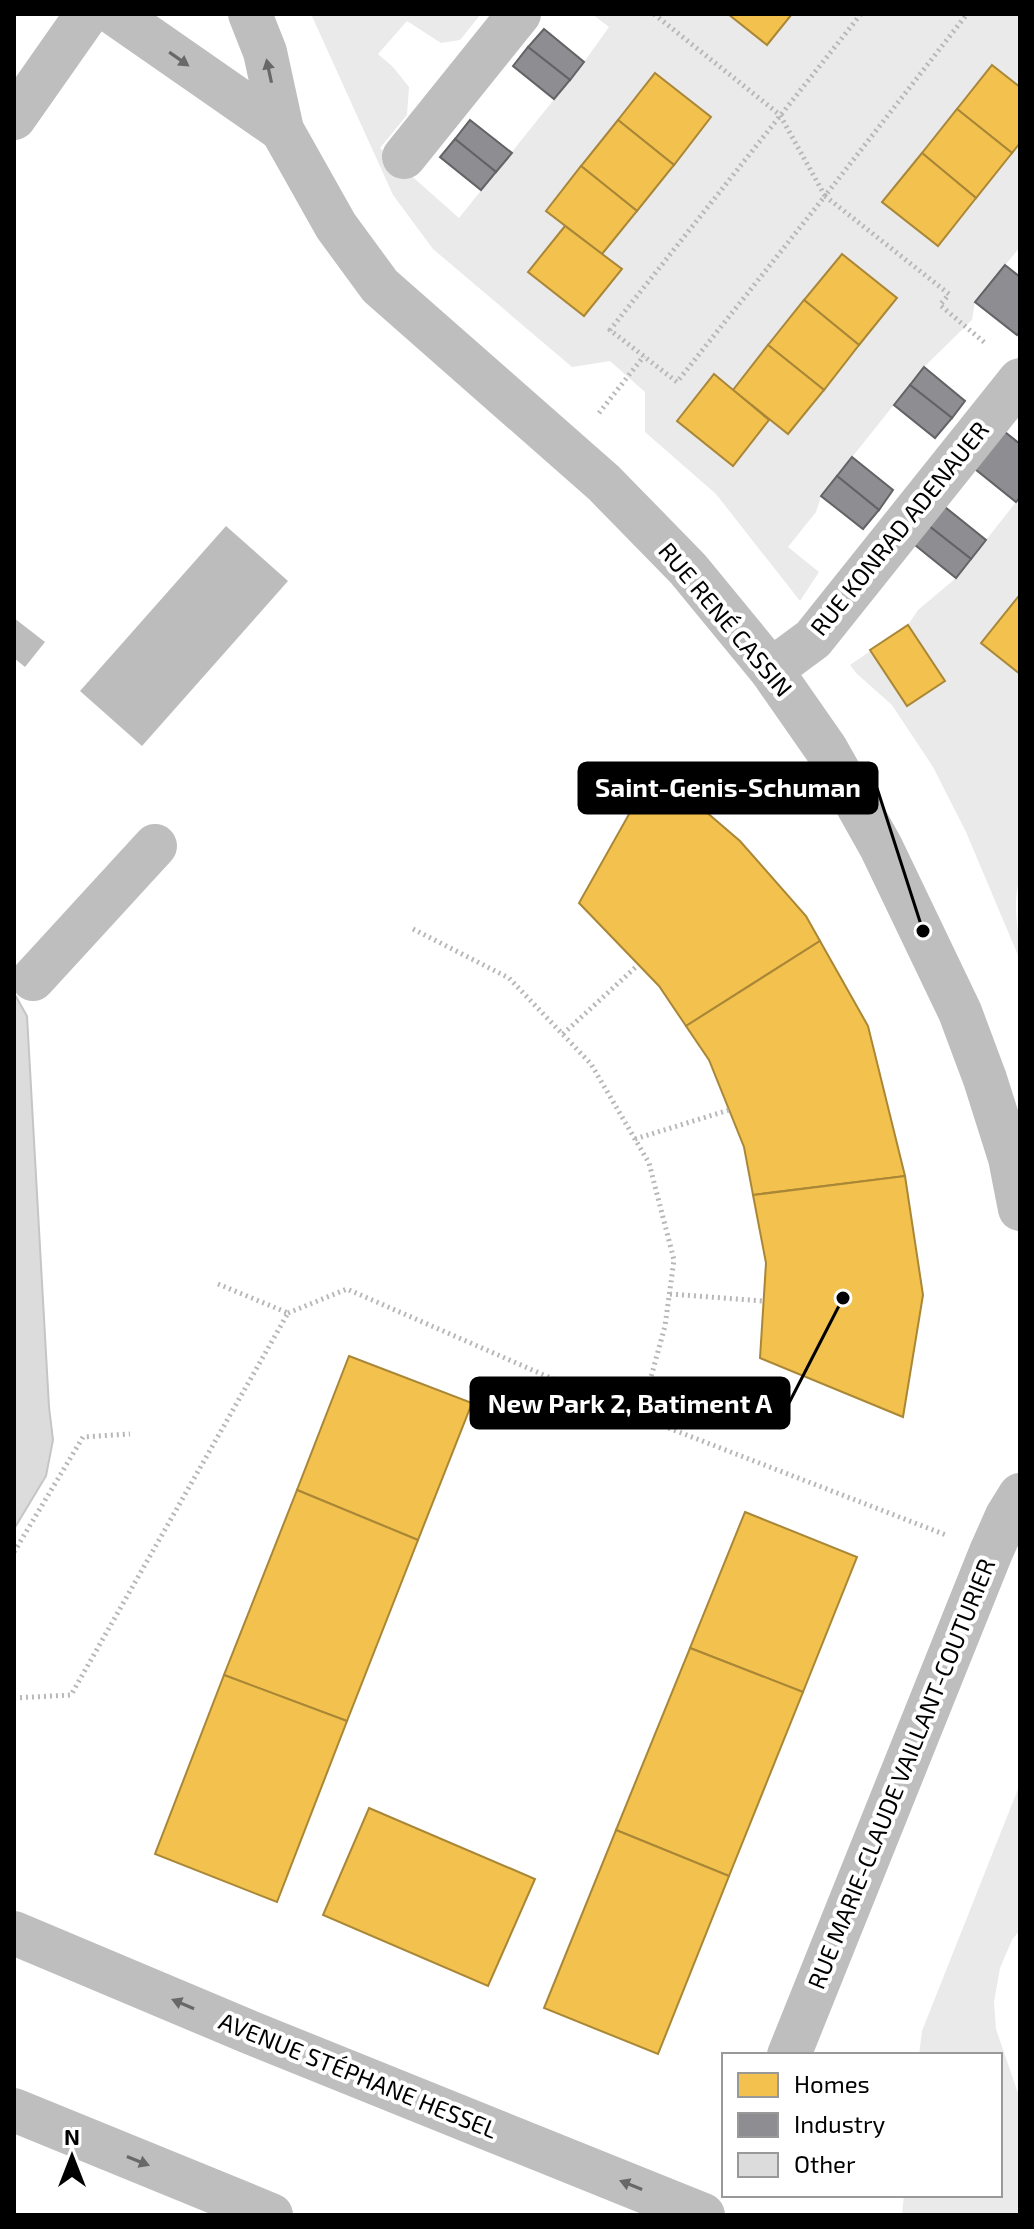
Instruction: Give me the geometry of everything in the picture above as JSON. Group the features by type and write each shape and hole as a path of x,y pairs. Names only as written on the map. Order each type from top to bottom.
{"street":[{"path":"14,118 87,14"},
{"name":"RUE RENÉ CASSIN","path":"115,14 282,130"},
{"name":"RUE RENÉ CASSIN","path":"250,14 265,52 282,130 336,226 380,286 604,483 688,569 771,670 826,749 881,847 960,1012 1015,1155 1020,1209"},
{"path":"404,157 519,14"},
{"name":"RUE KONRAD ADENAUER","path":"771,670 813,639 1020,380"},
{"path":"34,979 155,846"},
{"name":"RUE MARIE-CLAUDE VAILLANT-COUTURIER","path":"790,2053 991,1552 1020,1495"},
{"name":"AVENUE STÉPHANE HESSEL","path":"14,1933 249,2032 703,2215"},
{"path":"14,2110 271,2215"}],"path":[{"path":"654,14 780,115 825,196 949,294 940,305 986,343"},
{"path":"861,14 610,330 677,382 967,14"},
{"path":"595,418 644,356"},
{"path":"413,929 509,978 591,1064 649,1163 674,1260 665,1326 640,1417"},
{"path":"563,1034 638,965"},
{"path":"635,1139 729,1110"},
{"path":"218,1284 288,1313"},
{"path":"14,1698 71,1695 288,1313 347,1289 640,1417 991,1552"},
{"path":"670,1294 763,1301"},
{"path":"14,1552 83,1437 130,1434"}],"shaded area":[{"path":"311,14 481,14 460,40 441,43 407,21 378,54 409,87 407,115 380,148 459,218 609,27 592,14 1018,14 1020,247 975,302 972,320 924,367 821,496 816,512 788,547 819,572 800,601 716,494 645,432 645,392 610,361 572,367 433,249 393,195"},
{"path":"1020,497 1020,878 1016,908 1020,960 966,832 933,767 892,705 850,665 908,625 918,610 956,578"},
{"path":"226,526 288,581 142,746 80,691"},
{"path":"14,618 45,642 25,667 14,658"},
{"path":"1020,1784 1020,1930 1012,1940 1000,1968 994,2002 996,2029 1020,2099 1020,2215 902,2215 904,2197 1002,2197 1002,2053 919,2053 922,2031"}],"building: Homes":[{"path":"728,14 792,14 767,45"},
{"path":"992,65 1020,87 1020,143 1012,153 957,109"},
{"path":"655,73 711,117 674,165 618,120"},
{"path":"957,109 1012,153 976,198 922,153"},
{"path":"618,120 674,165 637,211 581,166"},
{"path":"922,153 976,198 938,246 882,202"},
{"path":"581,166 637,211 602,254 546,211"},
{"path":"565,226 622,269 584,316 528,272"},
{"path":"842,254 897,298 859,345 804,300"},
{"path":"804,300 859,345 824,390 768,345"},
{"path":"768,345 824,390 788,434 733,390"},
{"path":"714,374 769,420 733,466 677,421"},
{"path":"1020,598 1020,674 981,643"},
{"path":"908,625 945,681 907,706 870,650"},
{"path":"655,768 740,841 806,916 820,941 686,1026 659,986 579,903"},
{"path":"820,941 868,1026 905,1176 753,1195 744,1147 709,1060 686,1026"},
{"path":"905,1176 923,1295 903,1417 760,1358 766,1263 753,1195"},
{"path":"349,1356 472,1403 418,1540 297,1490"},
{"path":"297,1490 418,1540 347,1721 224,1675"},
{"path":"745,1512 857,1557 803,1692 690,1648"},
{"path":"690,1648 803,1692 729,1876 616,1830"},
{"path":"224,1675 347,1721 277,1902 155,1854"},
{"path":"369,1808 535,1879 488,1986 323,1915"},
{"path":"616,1830 729,1876 658,2054 544,2008"}],"building: Industry":[{"path":"544,29 584,62 570,80 528,47"},
{"path":"528,47 570,80 554,99 513,66"},
{"path":"470,120 512,153 496,172 455,139"},
{"path":"455,139 496,172 481,190 440,157"},
{"path":"1005,265 1020,277 1020,331 1017,335 975,302"},
{"path":"924,367 965,401 952,418 910,385"},
{"path":"910,385 952,418 935,438 894,405"},
{"path":"1005,432 1020,444 1020,497 1016,502 975,469"},
{"path":"852,457 893,490 879,510 837,476"},
{"path":"837,476 879,510 863,529 821,496"},
{"path":"945,507 986,540 971,559 929,526"},
{"path":"929,526 971,559 956,578 915,545"}],"building: Other":[{"path":"14,993 27,1016 53,1440 46,1476 14,1529"}],"place":[{"name":"Saint-Genis-Schuman","path":"923,931"},
{"name":"New Park 2, Batiment A","path":"843,1298"}]}
